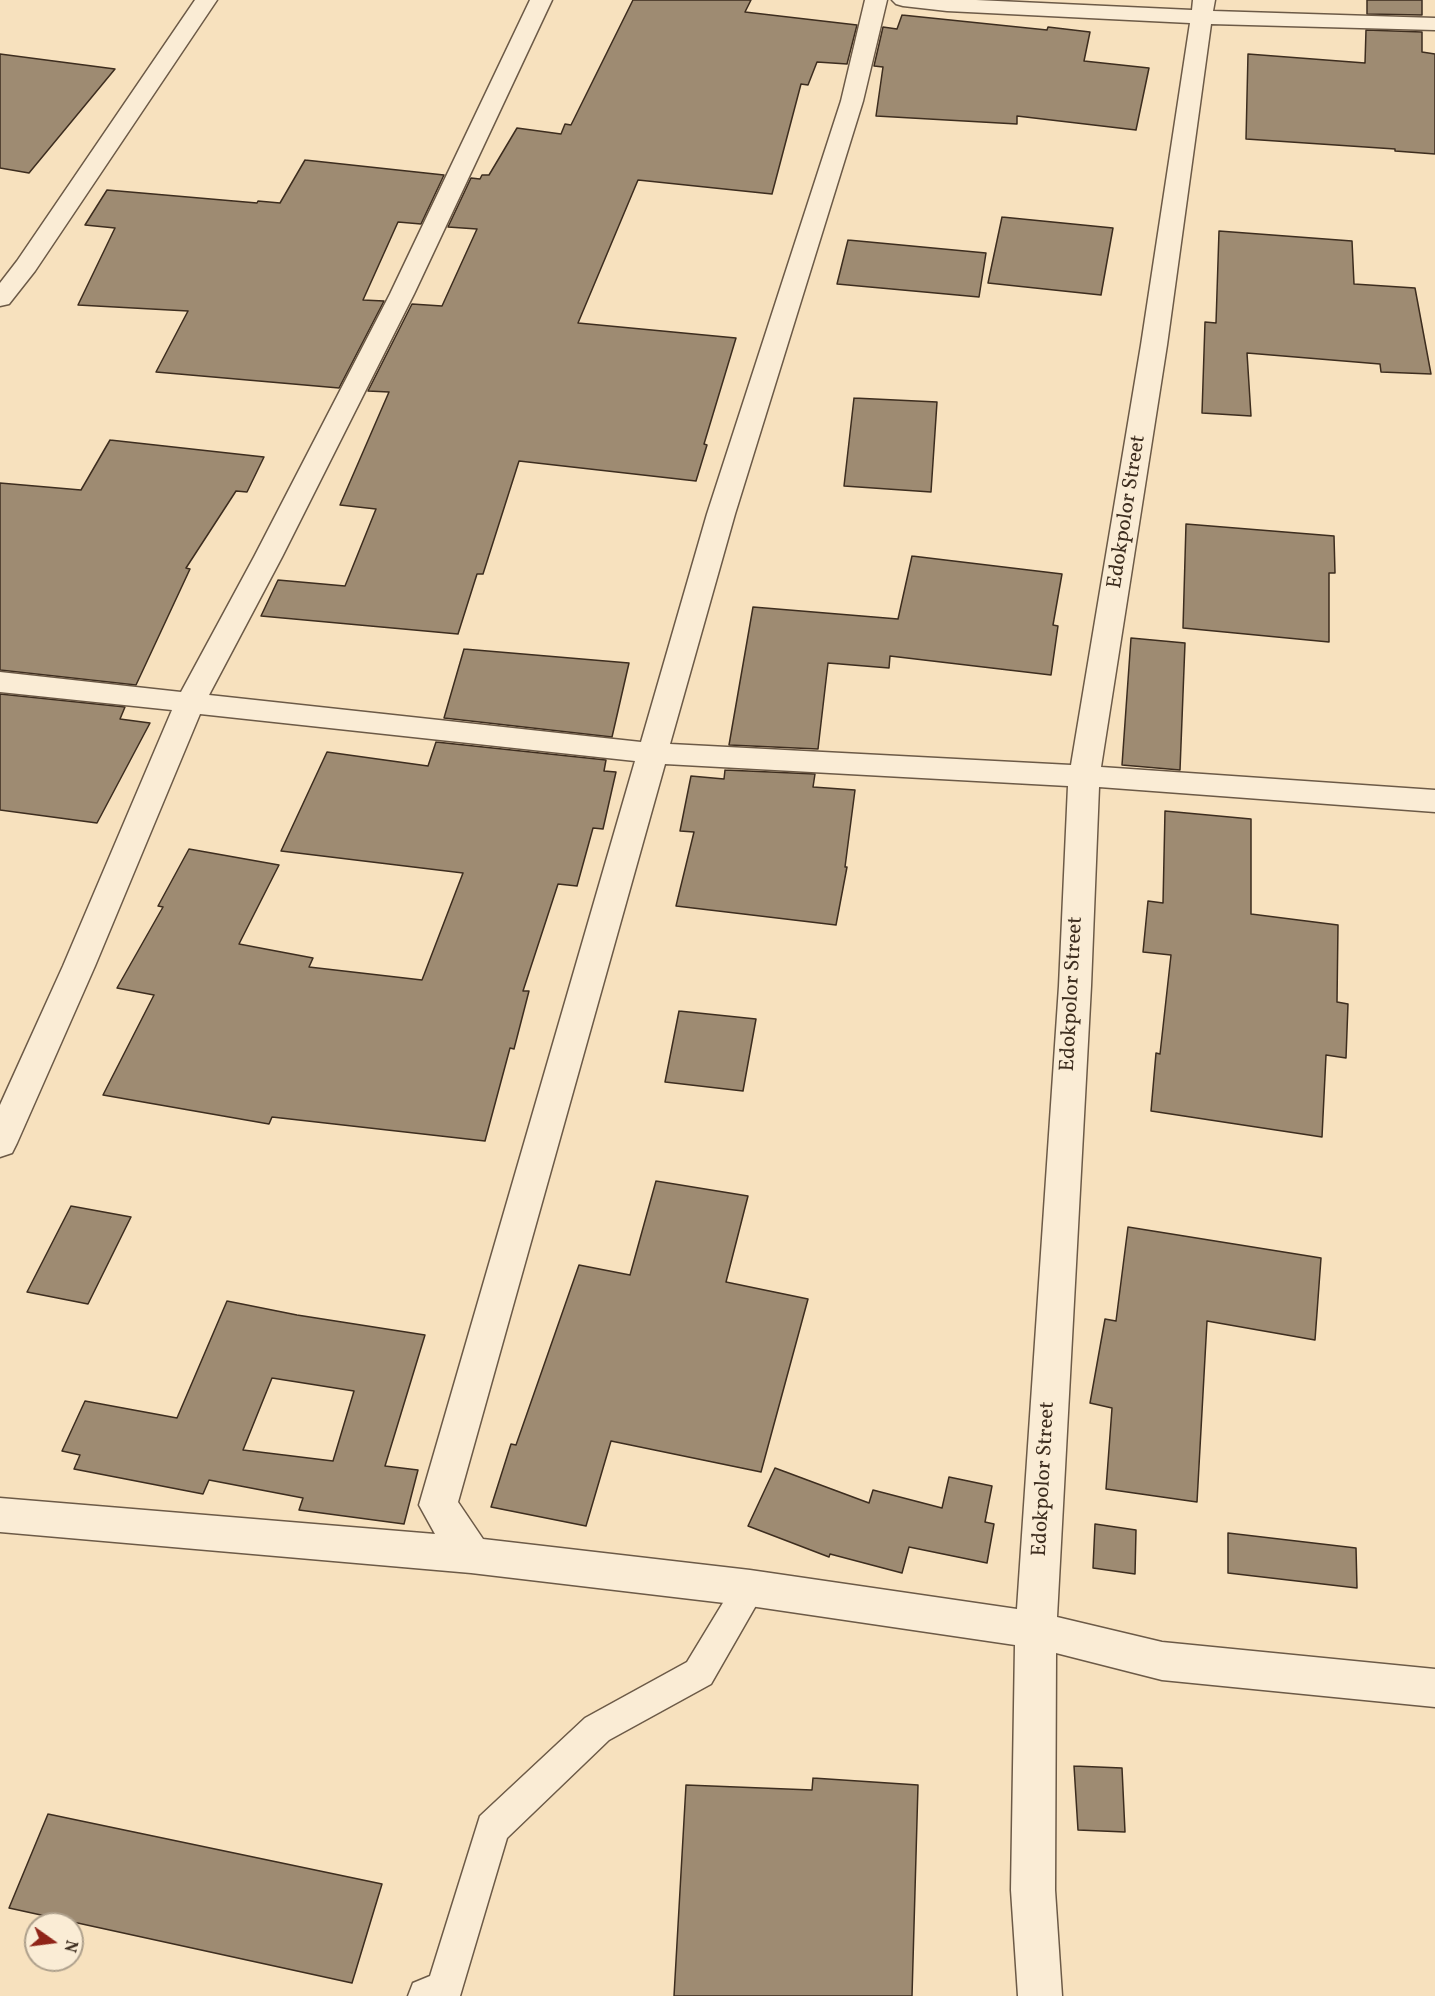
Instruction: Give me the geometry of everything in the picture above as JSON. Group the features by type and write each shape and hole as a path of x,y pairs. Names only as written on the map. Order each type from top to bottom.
{"street":[{"path":"0,299 26,266 206,0"},
{"path":"0,1143 79,966 190,702 268,557 402,294 541,0"},
{"path":"471,1556 438,1505 721,514 852,101 876,0"},
{"path":"903,0 947,4 1203,8 1435,24"},
{"name":"Edokpolor Street","path":"1040,1996 1033,1890 1036,1630 1074,998 1084,776 1150,368 1203,8"},
{"path":"0,682 652,753 1084,776 1435,801"},
{"path":"0,1515 471,1556 750,1588 1036,1630 1162,1661 1435,1688"}],"lane":[{"path":"426,1996 446,1988 492,1828 597,1729 699,1673 750,1588"}],"building":[{"path":"633,0 751,0 745,12 857,25 847,64 817,62 808,85 801,84 772,194 638,180 578,323 736,338 704,444 707,445 696,481 519,461 483,574 477,574 458,634 261,616 278,580 345,586 376,509 340,505 389,392 368,391 412,304 442,306 477,229 448,227 471,178 480,179 482,175 489,175 517,128 561,134 565,124 571,125"},
{"path":"1367,0 1422,0 1422,15 1367,14"},
{"path":"902,15 1047,30 1048,27 1090,32 1084,61 1149,68 1136,130 1017,116 1017,124 876,116 883,67 874,66 883,27 897,29"},
{"path":"1366,30 1422,32 1422,52 1435,54 1435,154 1395,151 1395,149 1246,139 1248,54 1365,63"},
{"path":"0,54 115,69 29,173 0,168"},
{"path":"305,160 444,175 421,224 398,222 363,300 384,301 339,388 156,372 188,311 78,305 115,228 85,225 107,190 280,203"},
{"path":"1002,217 1113,228 1101,295 988,283"},
{"path":"1219,231 1352,241 1354,284 1415,288 1431,374 1381,372 1380,364 1247,353 1251,416 1202,413 1205,322 1216,323"},
{"path":"848,240 986,253 979,297 837,284"},
{"path":"854,398 937,402 931,492 844,486"},
{"path":"110,440 264,457 247,492 236,491 186,568 190,569 136,685 0,670 0,483 81,490"},
{"path":"1186,524 1334,536 1335,573 1329,573 1329,642 1183,628"},
{"path":"912,556 1062,574 1053,625 1058,626 1051,675 890,656 889,668 828,663 818,749 729,745 753,607 898,619"},
{"path":"1131,638 1185,643 1180,770 1122,765"},
{"path":"464,649 629,663 612,737 444,718"},
{"path":"0,694 125,707 120,719 150,723 97,823 0,810"},
{"path":"436,742 606,760 604,771 616,772 603,829 593,828 577,886 558,884 523,991 529,991 514,1049 510,1048 485,1141 272,1117 269,1124 103,1095 154,995 117,988 163,907 158,906 189,849 279,865 239,944 313,958 309,967 422,980 463,873 281,851 327,752 428,766"},
{"path":"725,770 815,774 813,787 855,790 845,867 847,867 836,925 676,906 694,832 680,831 691,776 724,779"},
{"path":"1165,811 1251,819 1251,914 1338,925 1337,1002 1348,1004 1346,1058 1326,1055 1322,1137 1151,1111 1156,1053 1160,1054 1171,955 1143,952 1148,901 1163,903"},
{"path":"679,1011 756,1019 743,1091 665,1082"},
{"path":"656,1181 748,1196 726,1282 808,1299 761,1472 611,1441 586,1526 491,1507 511,1444 516,1445 579,1265 630,1275"},
{"path":"71,1206 131,1217 88,1304 27,1292"},
{"path":"1128,1227 1321,1258 1315,1340 1207,1321 1197,1502 1106,1489 1112,1408 1090,1403 1105,1319 1116,1321"},
{"path":"227,1301 297,1315 425,1335 385,1466 418,1470 404,1524 299,1510 303,1498 209,1480 203,1494 74,1469 80,1455 62,1451 85,1401 177,1418","holes":["272,1378 354,1391 333,1461 243,1450"]},
{"path":"775,1468 869,1503 873,1490 942,1508 949,1477 992,1486 985,1522 994,1524 987,1563 909,1547 902,1573 830,1554 829,1557 748,1526"},
{"path":"1095,1524 1136,1530 1135,1574 1093,1568"},
{"path":"1228,1533 1356,1548 1357,1588 1228,1573"},
{"path":"1074,1766 1122,1768 1125,1832 1078,1830"},
{"path":"813,1778 918,1785 912,1996 674,1996 686,1785 812,1790"},
{"path":"48,1814 382,1884 352,1983 84,1924 84,1912 27,1912 9,1908"}]}
